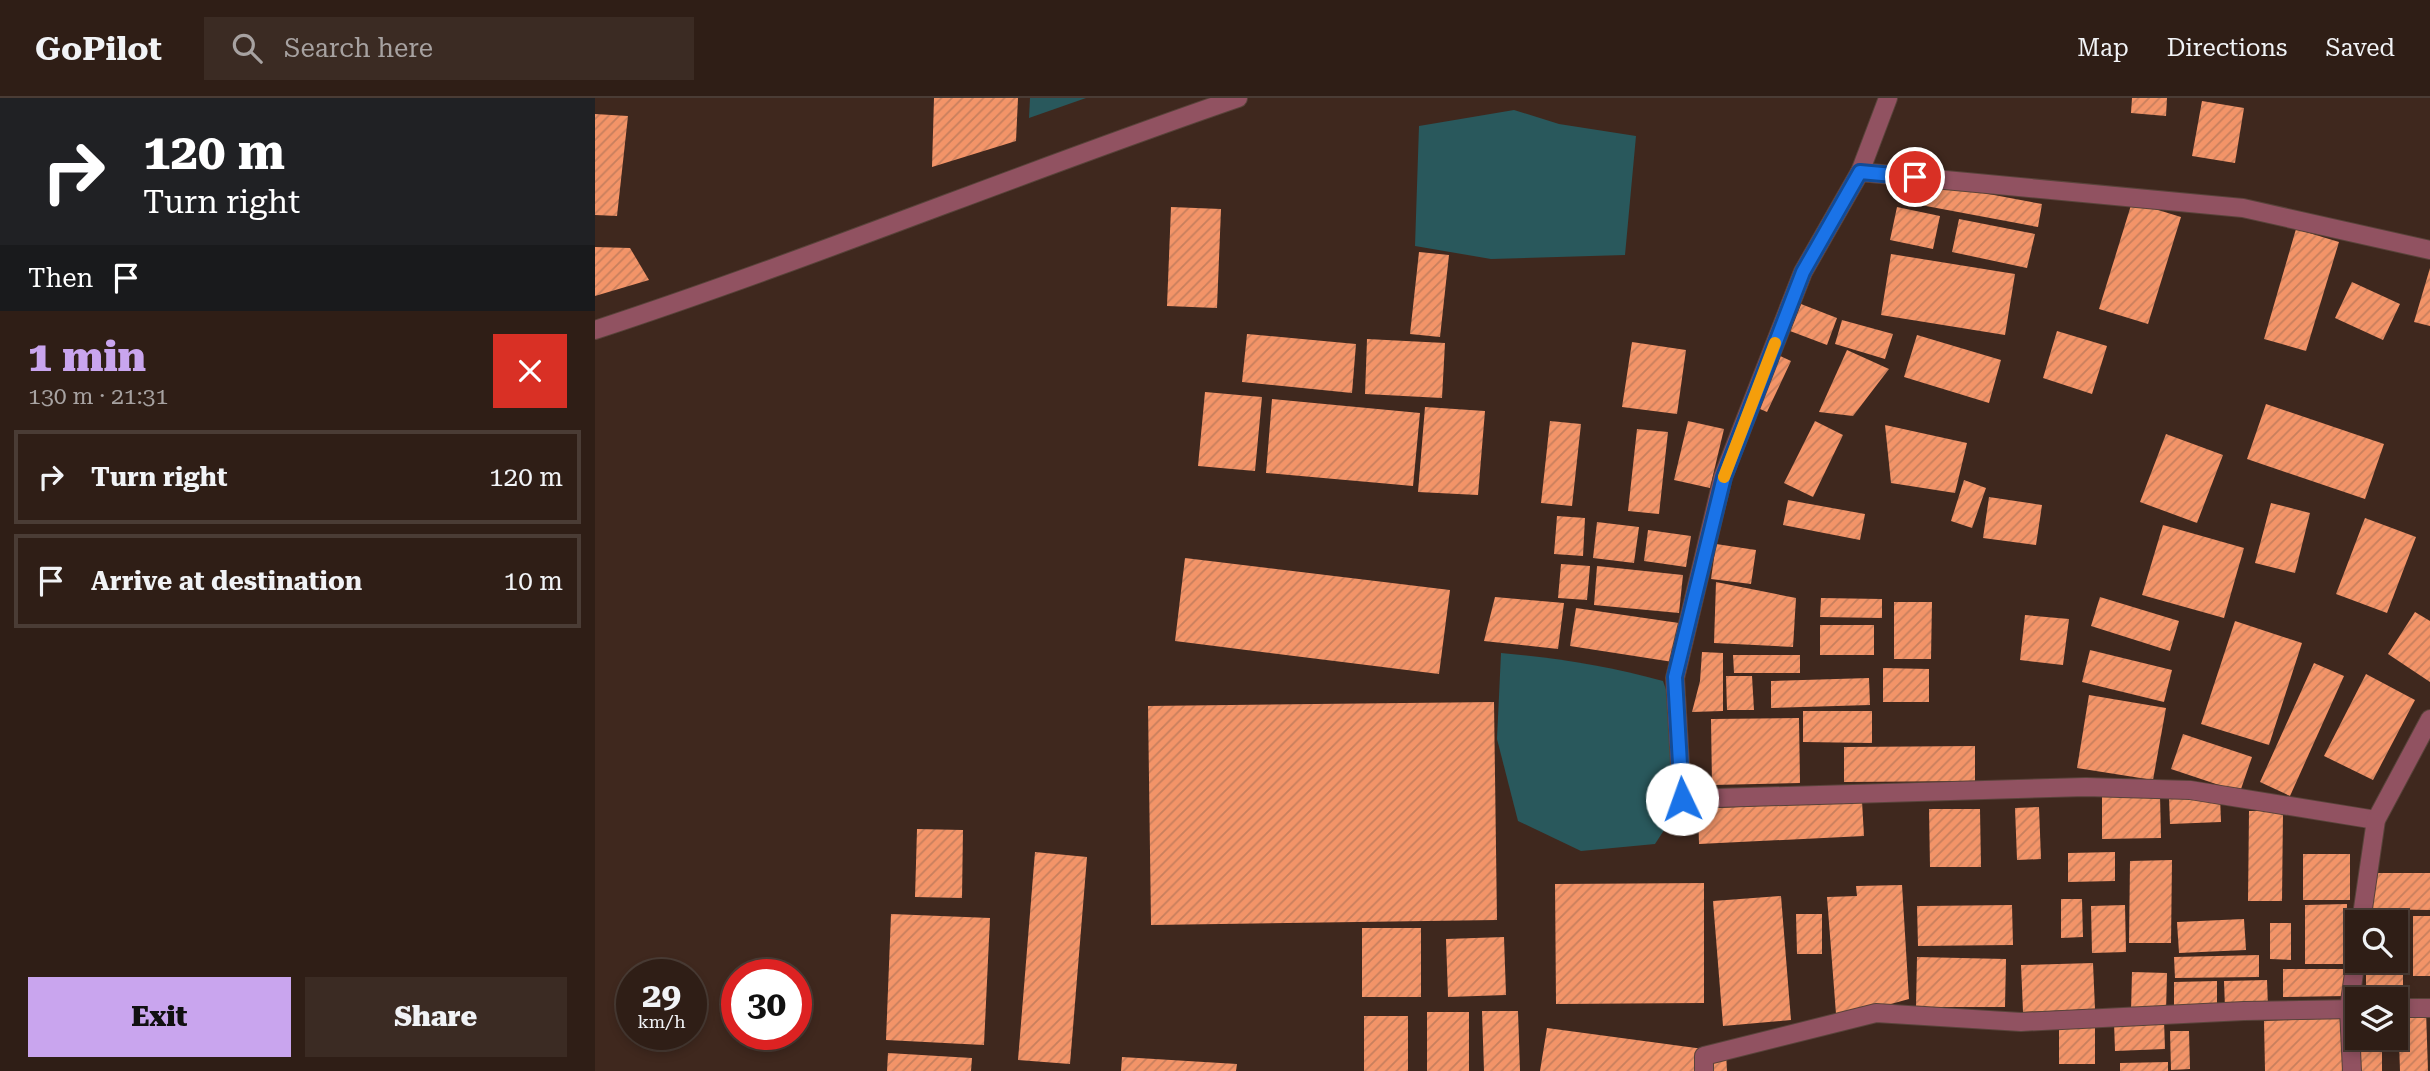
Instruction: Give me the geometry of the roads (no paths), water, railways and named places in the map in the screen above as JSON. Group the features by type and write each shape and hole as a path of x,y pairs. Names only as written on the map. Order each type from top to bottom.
{"street":[{"path":"595,330 677,303 1238,98"},
{"path":"1888,98 1860,172 1803,272 1724,477 1675,677 1682,799 2086,787 2190,790 2376,820"},
{"path":"1860,172 2243,208 2430,250"},
{"path":"2363,910 2376,820 2430,719"},
{"path":"2408,1009 2430,1008"},
{"path":"1704,1071 1704,1056 1875,1013 2021,1022 2243,1011 2345,1009"},
{"path":"2352,1050 2352,1071"}],"water":[{"path":"1030,98 1086,98 1029,118"},
{"path":"1514,110 1559,124 1636,136 1625,255 1491,259 1415,246 1419,126"},
{"path":"1501,653 1583,663 1663,681 1684,741 1683,801 1655,844 1581,851 1518,821 1497,739"}]}
